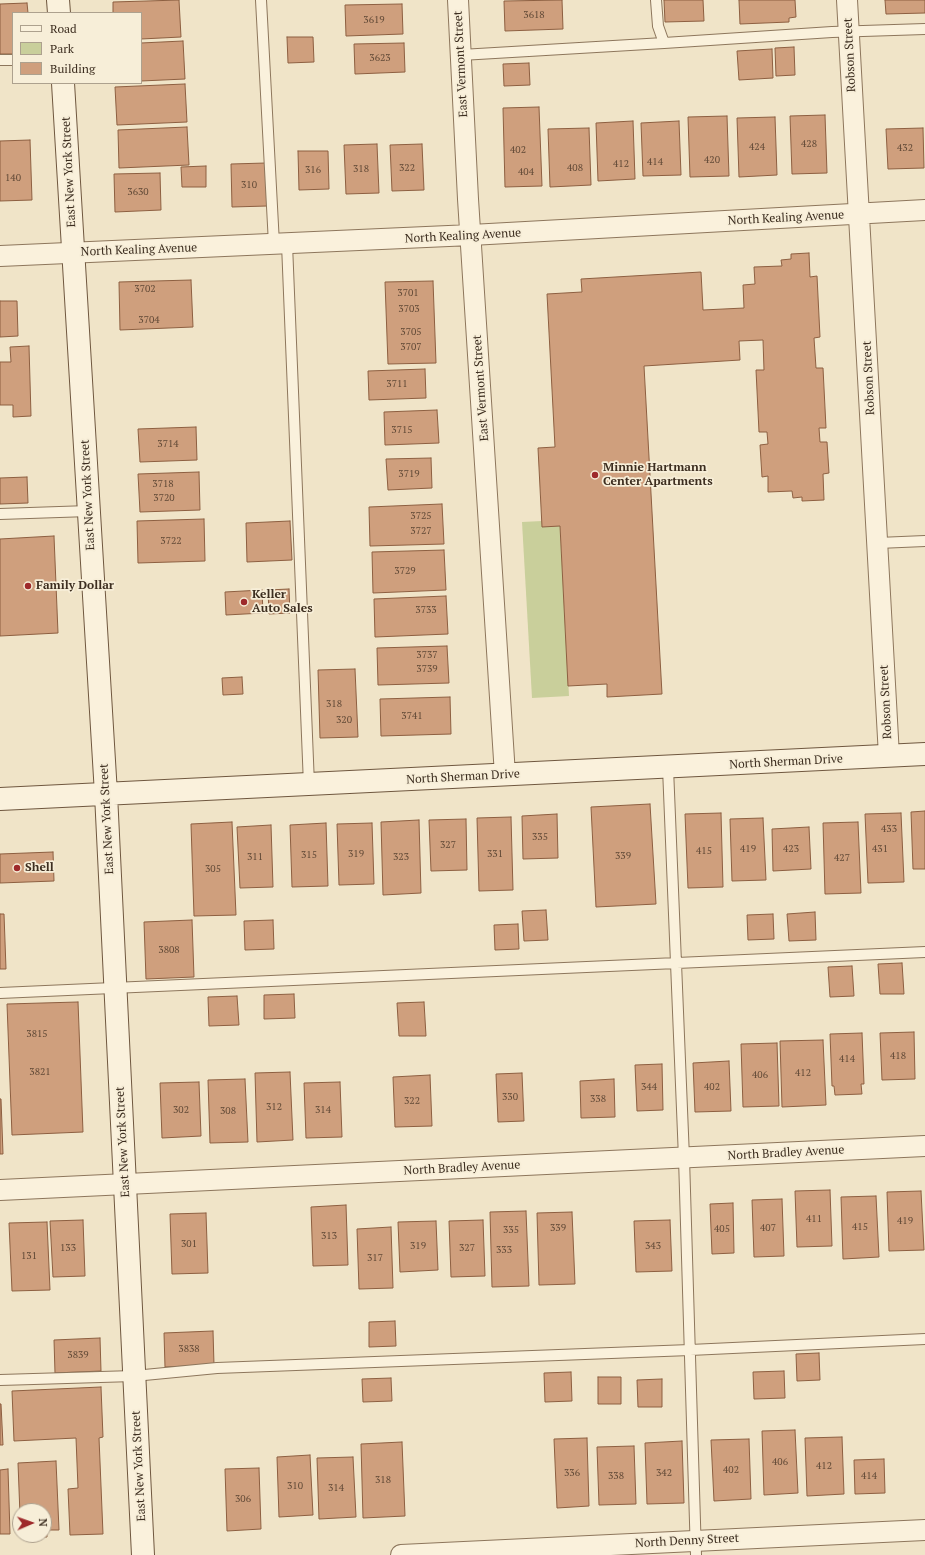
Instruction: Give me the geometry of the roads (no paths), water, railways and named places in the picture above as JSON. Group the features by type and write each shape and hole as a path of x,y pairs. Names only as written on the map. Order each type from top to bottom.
{"main road":[{"path":"58,0 59,12"},
{"name":"East New York Street","path":"63,84 106,794 143,1555"},
{"name":"North Sherman Drive","path":"0,799 668,768 925,754"}],"street":[{"name":"East Vermont Street","path":"458,0 471,236 505,775"},
{"name":"Robson Street","path":"847,0 878,543 888,756"},
{"name":"North Kealing Avenue","path":"0,256 471,236 925,210"},
{"name":"North Bradley Avenue","path":"0,1190 925,1146"},
{"name":"North Denny Street","path":"401,1555 696,1548 925,1530"}],"lane":[{"path":"261,0 280,244 309,785"},
{"path":"656,0 658,26 664,43"},
{"path":"461,55 849,32 925,29"},
{"path":"0,60 12,60"},
{"path":"0,514 89,510"},
{"path":"878,543 925,541"},
{"path":"668,768 684,1158 696,1548"},
{"path":"0,993 925,952"},
{"path":"0,1380 134,1376 217,1368 690,1350 925,1339"}],"place":[{"name":"Minnie Hartmann Center Apartments","path":"595,475"},
{"name":"Family Dollar","path":"28,586"},
{"name":"Keller Auto Sales","path":"244,602"},
{"name":"Shell","path":"17,868"}]}
